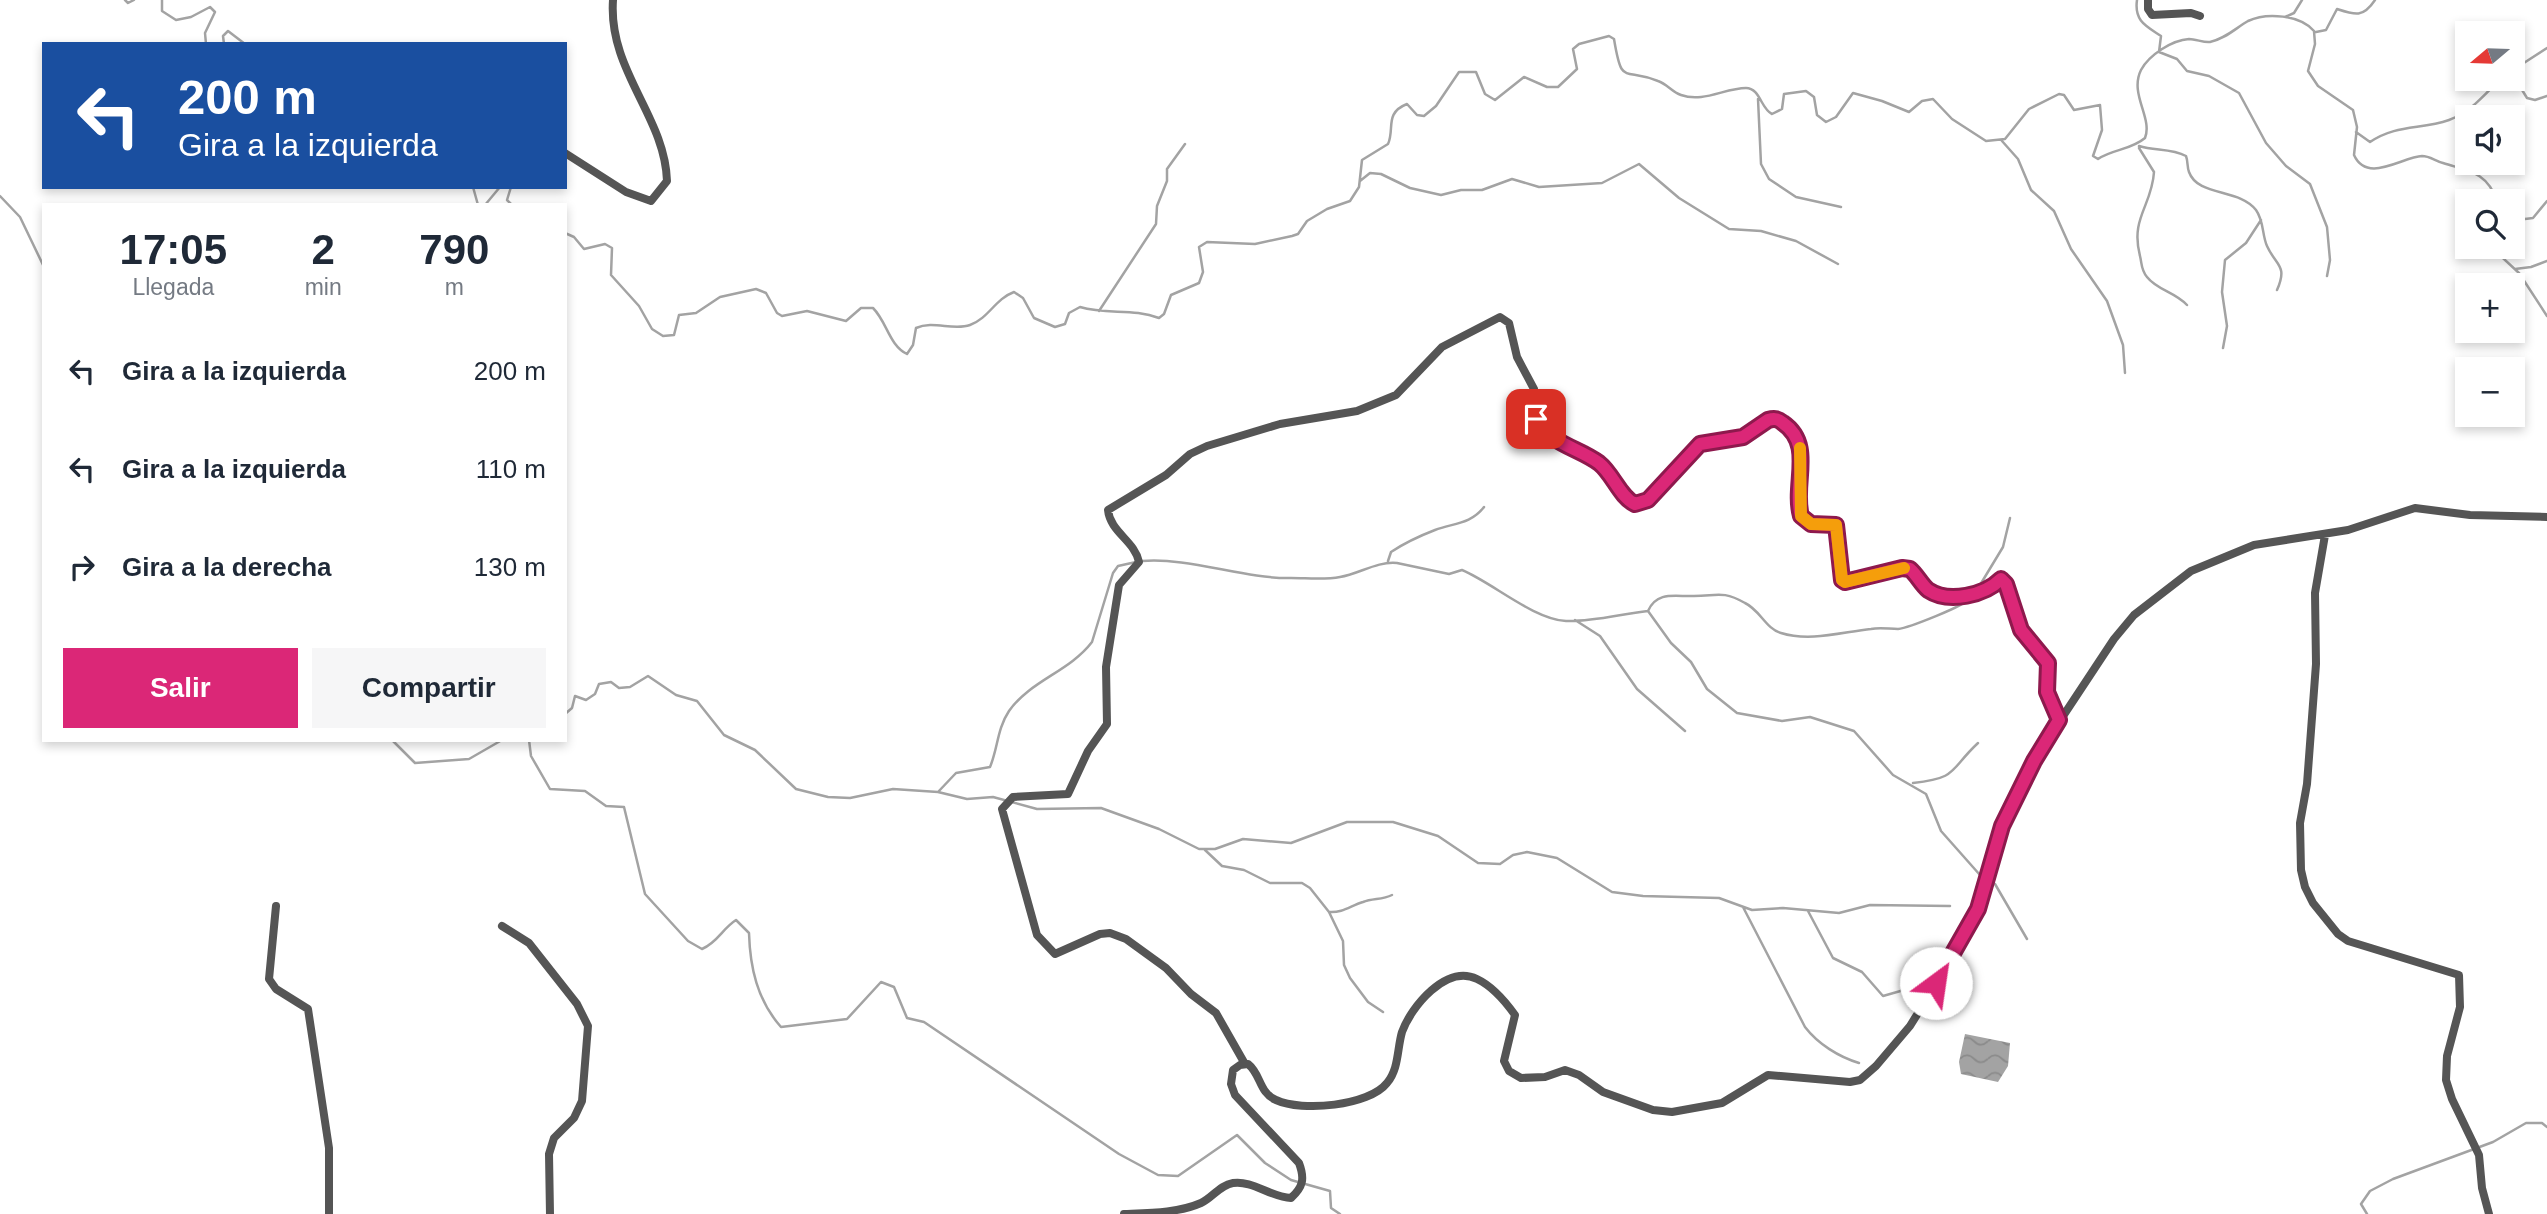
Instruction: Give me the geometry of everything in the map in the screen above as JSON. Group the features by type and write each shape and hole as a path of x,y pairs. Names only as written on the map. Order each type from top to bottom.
{"street":[{"path":"567,154 626,192 650,201 667,181 666,161 657,130 634,93 621,58 613,0"},
{"path":"2148,0 2148,9 2152,15 2191,13 2200,16"},
{"path":"2059,720 2047,692 2048,663 2021,630 2006,584 2001,579 1983,593 1952,595 1930,591 1910,569 1894,569 1845,582 1842,580 1836,525 1811,524 1801,516 1800,451 1794,430 1773,418 1743,437 1700,444 1648,500 1635,504 1627,499 1602,466 1587,454 1560,443 1540,426 1534,389 1517,356 1509,323 1500,317 1442,347 1396,395 1357,411 1280,424 1207,446 1190,454 1166,475 1108,510 1112,523 1135,549 1139,562 1119,585 1106,667 1107,724 1088,751 1068,794 1013,797 1002,809 1030,913 1045,947 1055,954 1100,934 1110,933 1126,939 1166,968 1191,994 1216,1013 1245,1064 1252,1067 1262,1090 1280,1102 1330,1104 1372,1095 1392,1077 1402,1033 1421,1000 1434,987 1465,976 1478,979 1503,997 1515,1014 1504,1061 1509,1071 1521,1078 1545,1077 1565,1070 1579,1075 1603,1092 1640,1106 1672,1112 1722,1103 1768,1075 1850,1082 1860,1080 1876,1066 1910,1026 1961,940 1986,888 2002,826 2034,761 2059,720 2125,624 2190,571 2254,545 2325,535 2415,508 2470,515 2547,517"},
{"path":"2325,535 2315,593 2314,698 2307,785 2300,823 2305,887 2338,934 2348,941 2459,975 2460,1007 2447,1056 2446,1080 2452,1099 2479,1155 2482,1188 2489,1214"},
{"path":"276,906 269,979 276,989 308,1009 329,1148 329,1214"},
{"path":"502,926 529,943 577,1004 588,1026 582,1101 573,1118 554,1138 549,1154 550,1214"},
{"path":"1125,1214 1196,1205 1232,1183 1255,1187 1280,1198 1291,1198 1301,1189 1304,1175 1299,1163 1236,1095 1231,1084 1233,1070 1245,1064"}],"water":[{"path":"1965,1034 2010,1043 2008,1066 1998,1082 1961,1074 1959,1062"}],"waterway":[{"path":"125,0 128,3 134,0"},
{"path":"162,0 162,11 176,20 191,17 210,7 215,12 205,33 206,42"},
{"path":"2137,0 2139,18 2161,36 2159,52 2177,59 2187,71 2209,76 2239,93 2266,143 2286,166 2310,184 2327,227 2330,260 2327,276"},
{"path":"2285,17 2294,13 2302,0"},
{"path":"2316,32 2326,30 2337,9 2358,14 2367,10 2375,0"},
{"path":"567,234 574,237 584,249 605,244 612,248 611,275 639,306 652,329 663,336 674,335 679,315 696,313 720,297 756,289 766,293 777,313 782,316 807,311 846,321 861,308 873,308 896,345 907,354 913,345 916,328 929,325 970,325 1014,292 1023,298 1034,318 1055,327 1065,324 1069,313 1080,307 1139,313 1159,318 1164,314 1171,295 1199,283 1203,272 1199,247 1207,242 1255,244 1292,236 1298,234 1307,221 1327,209 1350,201 1359,187 1362,160 1388,144 1395,112 1407,104 1417,115 1424,116 1436,106 1459,72 1476,72 1485,94 1495,100 1524,77 1547,87 1558,87 1577,69 1573,49 1579,44 1609,36 1614,39 1622,70 1658,81 1681,95 1697,97 1751,89 1772,114 1782,109 1784,94 1806,91 1814,97 1817,115 1826,122 1836,117 1853,93 1909,112 1922,101 1933,99 1952,119 1986,141 2005,139 2029,109 2059,94 2064,95 2074,110 2100,105 2102,130 2093,156 2098,159 2145,138 2147,130 2139,97 2138,79 2145,64 2155,54 2182,40 2215,41 2248,21 2274,16 2292,18 2314,31 2315,44 2308,71 2318,86 2353,110 2357,127 2354,155 2360,163 2367,168 2376,168 2414,157 2428,157 2475,174 2492,189"},
{"path":"224,42 223,36 228,31 242,42"},
{"path":"2525,62 2547,48"},
{"path":"2356,132 2370,142 2390,132 2449,120 2470,108 2489,91"},
{"path":"2523,91 2527,98 2535,100 2547,96"},
{"path":"1758,99 1761,164 1769,179 1796,197 1841,207"},
{"path":"2002,141 2018,159 2031,190 2054,211 2071,249 2107,301 2123,345 2125,373"},
{"path":"1099,311 1156,224 1157,206 1167,181 1167,169 1185,144"},
{"path":"2139,146 2186,156 2189,172 2194,180 2210,189 2240,198 2256,210 2267,246 2280,266 2281,275 2277,290"},
{"path":"2139,148 2154,172 2138,232 2143,269 2151,281 2187,305"},
{"path":"1360,181 1370,173 1381,174 1410,188 1441,195 1461,190 1482,190 1512,179 1539,187 1602,183 1639,164 1679,198 1729,229 1761,231 1796,241 1838,264"},
{"path":"474,189 477,203"},
{"path":"487,203 498,189"},
{"path":"510,189 507,200 510,203"},
{"path":"0,196 20,217 42,263"},
{"path":"2525,219 2533,218 2547,201"},
{"path":"2223,348 2227,326 2222,292 2225,260 2246,243 2261,220"},
{"path":"2504,259 2519,273 2547,316"},
{"path":"2515,269 2547,261"},
{"path":"1388,561 1391,552 1401,546 1435,530 1468,520 1484,507"},
{"path":"1977,590 2003,547 2010,518"},
{"path":"1142,561 1179,562 1254,575 1316,579 1340,577 1382,564 1397,563 1449,574 1462,570 1553,619 1587,620 1648,611 1671,643 1691,662 1707,689 1737,713 1782,721 1810,717 1854,731 1893,775 1926,794 1941,831 1980,875"},
{"path":"938,792 956,773 990,767 1002,725 1009,711 1028,691 1072,661 1092,642 1113,573 1118,566 1136,562"},
{"path":"1648,611 1652,604 1662,597 1725,595 1750,606 1776,631 1803,637 1874,628 1904,628 1948,611 1970,598"},
{"path":"1575,620 1600,636 1637,689 1685,731"},
{"path":"567,712 572,708 575,696 586,700 595,694 599,684 611,682 619,688 630,687 648,676 676,695 697,701 724,735 755,750 796,789 828,797 850,798 893,789 938,792 967,799 993,797 1037,809 1101,808 1159,829 1199,849 1215,849 1243,839 1291,843 1347,822 1393,822 1438,836 1478,863 1500,864 1513,855 1527,852 1557,858 1612,892 1643,896 1719,898 1752,910 1783,908 1839,913 1870,905 1950,906"},
{"path":"394,742 415,763 469,759 499,742"},
{"path":"529,742 531,756 550,789 585,791 606,806 624,807 645,894 688,941 702,949 736,920 749,933 756,983 766,1006 781,1027 847,1019 881,982 894,987 907,1018 924,1022 1119,1154 1158,1175 1178,1176 1237,1135 1265,1163 1291,1180 1330,1191 1331,1208 1340,1214"},
{"path":"1913,783 1946,775 1978,743"},
{"path":"1205,850 1222,866 1244,870 1270,883 1302,883 1310,888 1329,912 1343,941 1344,965 1350,978 1368,1002 1383,1012"},
{"path":"1995,884 2027,939"},
{"path":"1329,912 1392,895"},
{"path":"1743,907 1805,1027 1829,1049 1859,1063"},
{"path":"1808,911 1833,958 1862,972 1883,996 1904,990 1925,978"},
{"path":"2367,1214 2361,1204 2370,1191 2393,1179 2493,1142 2526,1123 2542,1123 2547,1127"}],"slow traffic":[{"path":"1800,448 1798,506 1801,516 1805,522 1811,524 1836,525 1842,580 1845,582 1904,568"}],"route":[{"path":"1536,419 1540,426 1560,443 1587,454 1602,466 1610,473 1627,499 1635,504 1648,500 1700,444 1706,441 1734,440 1756,430 1768,420 1780,420 1794,430 1800,443 1798,506 1801,516 1805,522 1811,524 1836,525 1842,580 1845,582 1902,568 1910,569 1930,591 1943,595 1977,595 2001,579 2006,584 2021,630 2048,663 2047,692 2059,720 2034,761 2002,826 1978,909 1936,983"}]}
